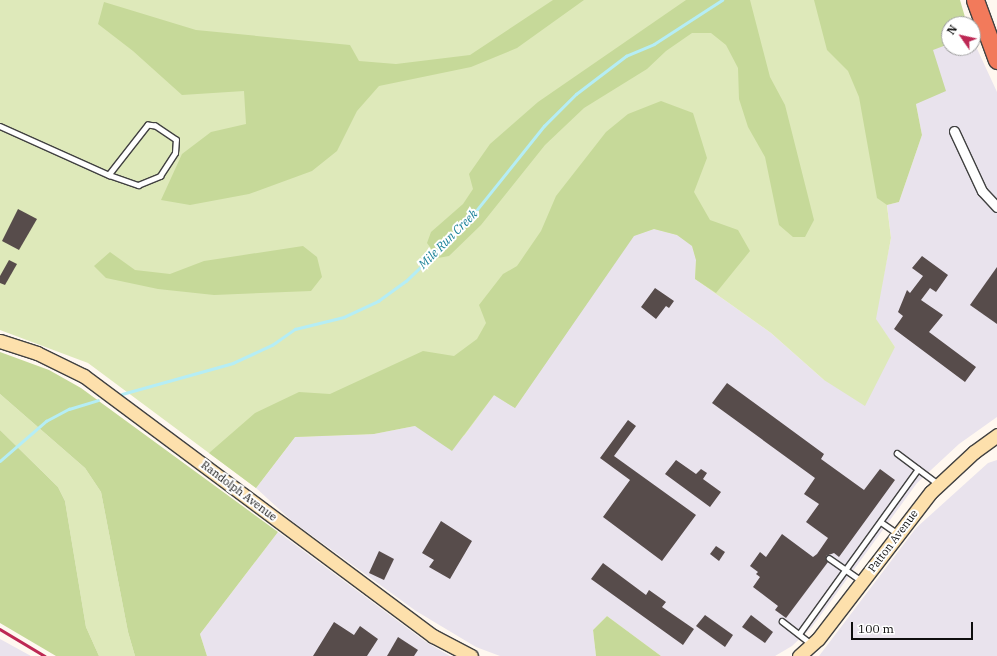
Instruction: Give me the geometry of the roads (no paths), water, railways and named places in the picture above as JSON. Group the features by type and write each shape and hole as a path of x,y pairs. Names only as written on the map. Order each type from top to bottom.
{"highway":[{"path":"975,0 997,60"}],"street":[{"path":"954,131 982,191 997,206"},
{"name":"Randolph Avenue","path":"0,341 37,353 84,376 433,636 471,656"},
{"name":"Patton Avenue","path":"799,656 812,645 898,534 939,484 974,452 997,435"}],"lane":[{"path":"0,126 109,175 138,185 154,179 168,166 175,153 176,140 155,126 148,125 109,175"},
{"path":"897,453 939,484"},
{"path":"799,634 918,469"},
{"path":"881,522 898,534"},
{"path":"829,558 862,582"},
{"path":"782,621 812,645"}],"waterway":[{"name":"Mile Run Creek","path":"122,394 233,363 272,345 295,329 344,317 378,301 406,281 467,222 544,126 576,94 626,56 654,44 722,0"},
{"name":"Mile Run Creek","path":"0,461 46,421 69,409 98,400"}],"railway":[{"path":"0,629 45,656"}]}
